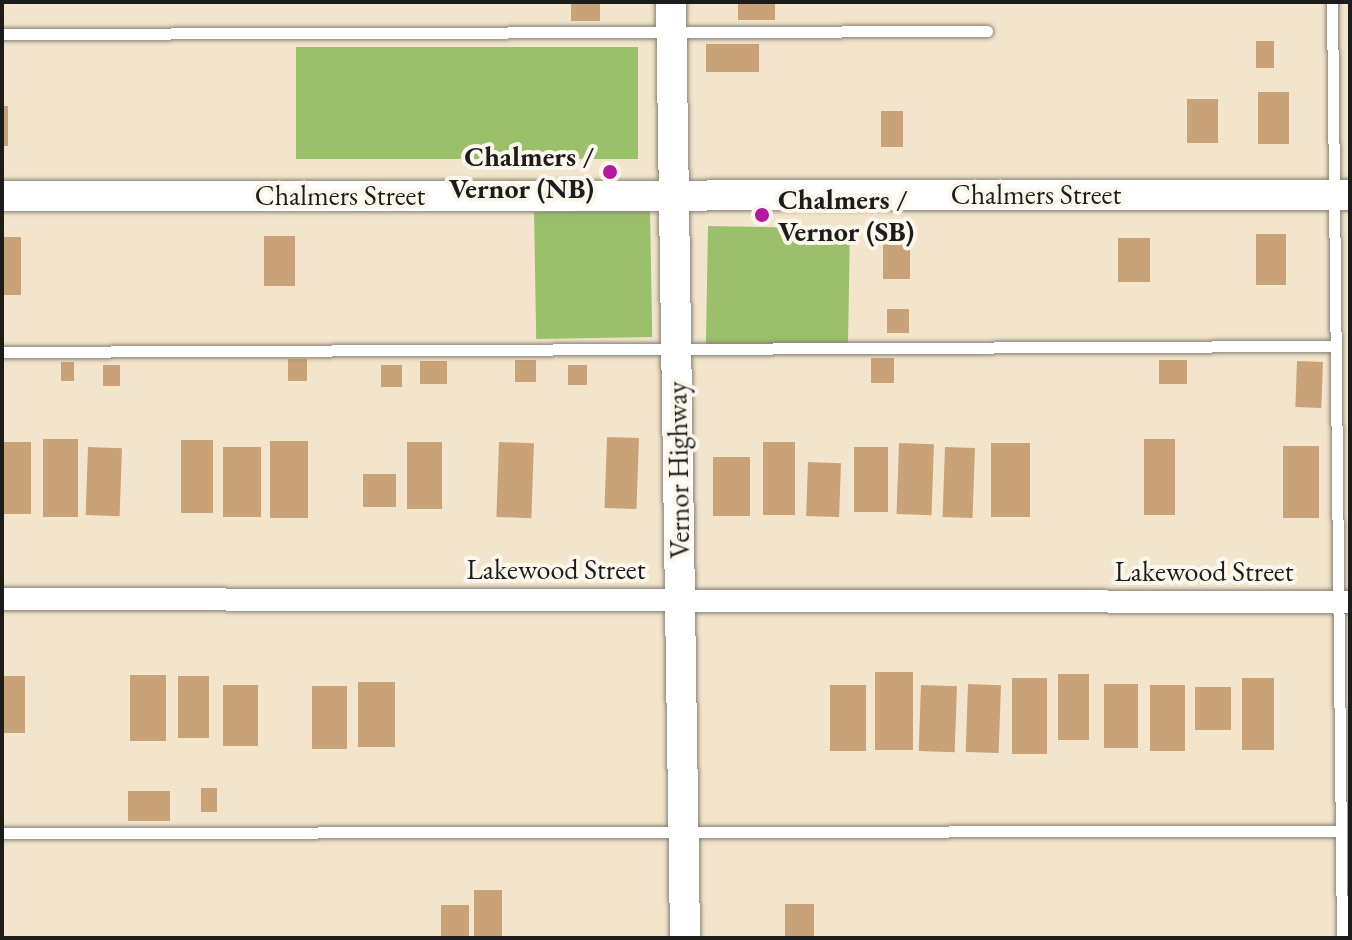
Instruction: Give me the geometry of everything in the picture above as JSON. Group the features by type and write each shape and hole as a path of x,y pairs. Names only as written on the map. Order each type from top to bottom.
{"street":[{"name":"Vernor Highway","path":"671,2 685,938"},
{"name":"Chalmers Street","path":"2,196 1342,195"},
{"name":"Lakewood Street","path":"2,599 1344,602"}],"lane":[{"path":"1332,2 1342,195 1336,346 1344,602 1342,938"},
{"path":"2,34 987,31"},
{"path":"2,352 1336,346"},
{"path":"2,833 683,835 1341,831"}],"green space":[{"path":"296,47 638,47 638,159 296,159"},
{"path":"650,210 652,337 536,339 534,212"},
{"path":"708,226 850,228 848,351 706,349"}],"building":[{"path":"571,2 600,2 600,21 571,21"},
{"path":"738,2 775,2 775,20 738,20"},
{"path":"1256,41 1274,41 1274,68 1256,68"},
{"path":"706,44 759,44 759,72 706,72"},
{"path":"1258,92 1289,92 1289,144 1258,144"},
{"path":"1187,99 1218,99 1218,143 1187,143"},
{"path":"2,106 8,106 8,146 2,146"},
{"path":"881,111 903,111 903,147 881,147"},
{"path":"1256,234 1286,234 1286,285 1256,285"},
{"path":"264,236 295,236 295,286 264,286"},
{"path":"2,237 21,237 21,295 2,295"},
{"path":"883,237 910,237 910,279 883,279"},
{"path":"1118,238 1150,238 1150,282 1118,282"},
{"path":"887,309 909,309 909,333 887,333"},
{"path":"871,358 894,358 894,383 871,383"},
{"path":"288,359 307,359 307,381 288,381"},
{"path":"515,360 536,360 536,382 515,382"},
{"path":"1159,360 1187,360 1187,384 1159,384"},
{"path":"420,361 447,361 447,384 420,384"},
{"path":"1297,361 1323,362 1321,408 1295,407"},
{"path":"61,362 74,362 74,381 61,381"},
{"path":"103,365 120,365 120,386 103,386"},
{"path":"381,365 402,365 402,387 381,387"},
{"path":"568,365 587,365 587,385 568,385"},
{"path":"607,437 639,438 637,509 605,508"},
{"path":"43,439 78,439 78,517 43,517"},
{"path":"1144,439 1175,439 1175,515 1144,515"},
{"path":"181,440 213,440 213,513 181,513"},
{"path":"270,441 308,441 308,518 270,518"},
{"path":"2,442 31,442 31,514 2,514"},
{"path":"407,442 442,442 442,509 407,509"},
{"path":"499,442 534,443 531,518 496,517"},
{"path":"763,442 795,442 795,515 763,515"},
{"path":"899,443 934,444 932,515 897,514"},
{"path":"991,443 1030,443 1030,517 991,517"},
{"path":"1283,446 1319,446 1319,518 1283,518"},
{"path":"88,447 122,448 120,516 86,515"},
{"path":"223,447 261,447 261,517 223,517"},
{"path":"854,447 888,447 888,512 854,512"},
{"path":"945,447 975,448 973,518 943,517"},
{"path":"713,457 750,457 750,516 713,516"},
{"path":"808,462 841,463 839,517 806,516"},
{"path":"363,474 396,474 396,507 363,507"},
{"path":"875,672 913,672 913,750 875,750"},
{"path":"1058,674 1089,674 1089,740 1058,740"},
{"path":"130,675 166,675 166,741 130,741"},
{"path":"2,676 25,676 25,733 2,733"},
{"path":"178,676 209,676 209,738 178,738"},
{"path":"1012,678 1047,678 1047,754 1012,754"},
{"path":"1242,678 1274,678 1274,750 1242,750"},
{"path":"358,682 395,682 395,747 358,747"},
{"path":"968,684 1001,685 999,753 966,752"},
{"path":"1104,684 1138,684 1138,748 1104,748"},
{"path":"223,685 258,685 258,746 223,746"},
{"path":"830,685 866,685 866,751 830,751"},
{"path":"921,685 957,686 955,752 919,751"},
{"path":"1150,685 1185,685 1185,751 1150,751"},
{"path":"312,686 347,686 347,749 312,749"},
{"path":"1195,687 1231,687 1231,730 1195,730"},
{"path":"201,788 217,788 217,812 201,812"},
{"path":"128,791 170,791 170,821 128,821"},
{"path":"474,890 502,890 502,938 474,938"},
{"path":"785,904 814,904 814,938 785,938"},
{"path":"441,905 469,905 469,938 441,938"}],"place":[{"name":"Chalmers / Vernor (NB)","path":"610,172"},
{"name":"Chalmers / Vernor (SB)","path":"762,215"}]}
